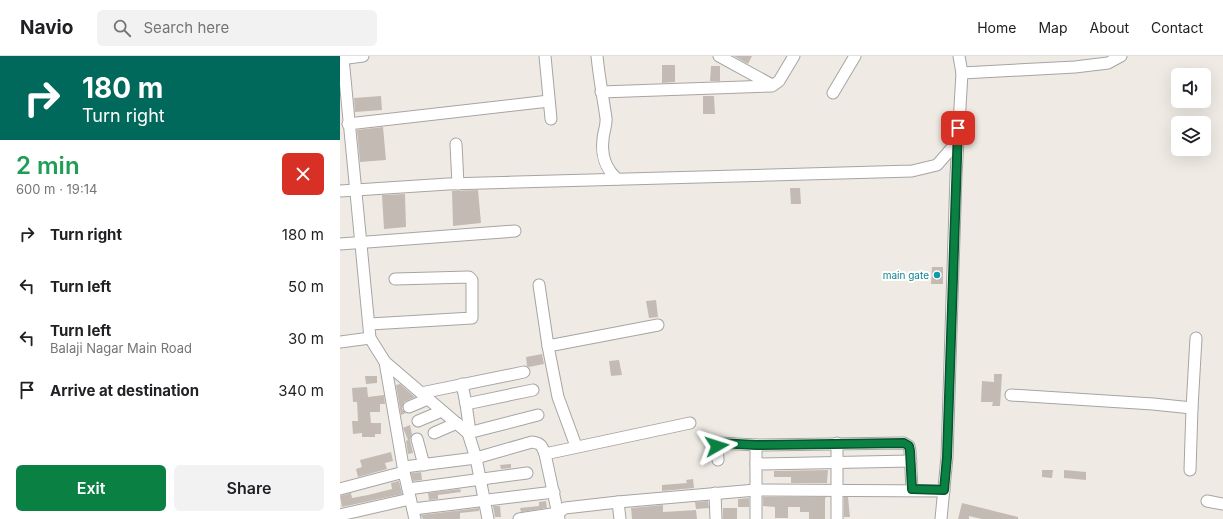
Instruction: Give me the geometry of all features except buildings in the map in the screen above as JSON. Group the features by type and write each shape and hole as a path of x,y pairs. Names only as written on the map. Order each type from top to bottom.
{"street":[{"path":"363,56 341,59 362,244 370,338 385,362 468,434"},
{"path":"545,56 551,119"},
{"path":"597,56 600,92 606,120 602,142 605,164 609,172 617,179"},
{"path":"719,56 772,86"},
{"path":"600,92 772,86 779,81 794,56"},
{"path":"833,94 856,56"},
{"path":"941,519 947,457 957,142 962,73 959,56"},
{"path":"962,73 1075,67 1108,63 1122,56"},
{"path":"348,124 549,101"},
{"path":"340,191 458,184 912,171 937,165 957,142"},
{"path":"456,144 458,184"},
{"path":"340,244 362,244 515,231"},
{"path":"370,324 472,318 472,280 469,277 395,279"},
{"path":"540,285 548,346 558,398 576,446"},
{"path":"548,346 658,325"},
{"path":"340,342 370,338"},
{"path":"1190,470 1196,338"},
{"path":"385,362 404,470 412,504"},
{"path":"409,407 424,396 462,384 524,372"},
{"path":"462,384 469,425 468,434 476,458 488,519"},
{"path":"466,404 533,390"},
{"path":"1011,394 1192,408"},
{"path":"418,421 442,411"},
{"path":"456,436 538,415"},
{"path":"545,454 576,446 690,423"},
{"path":"434,433 457,424"},
{"path":"417,439 424,465"},
{"path":"340,489 424,465 476,458 532,442 542,445 554,492 558,516"},
{"path":"718,460 717,446 719,443 756,445 904,443 909,446 912,489"},
{"path":"837,443 837,519"},
{"path":"756,445 756,519"},
{"path":"756,464 911,461"},
{"path":"412,504 480,480 527,473"},
{"path":"519,519 558,516 565,508 756,490 944,490"},
{"path":"340,515 412,504 484,501 554,492"},
{"path":"715,493 716,519"},
{"path":"1207,500 1223,504"},
{"path":"618,502 620,519"}],"place":[{"name":"main gate","path":"937,275"}],"route":[{"path":"717,446 719,443 756,445 904,443 909,446 910,451 912,489 944,490 947,457 958,128"}]}
